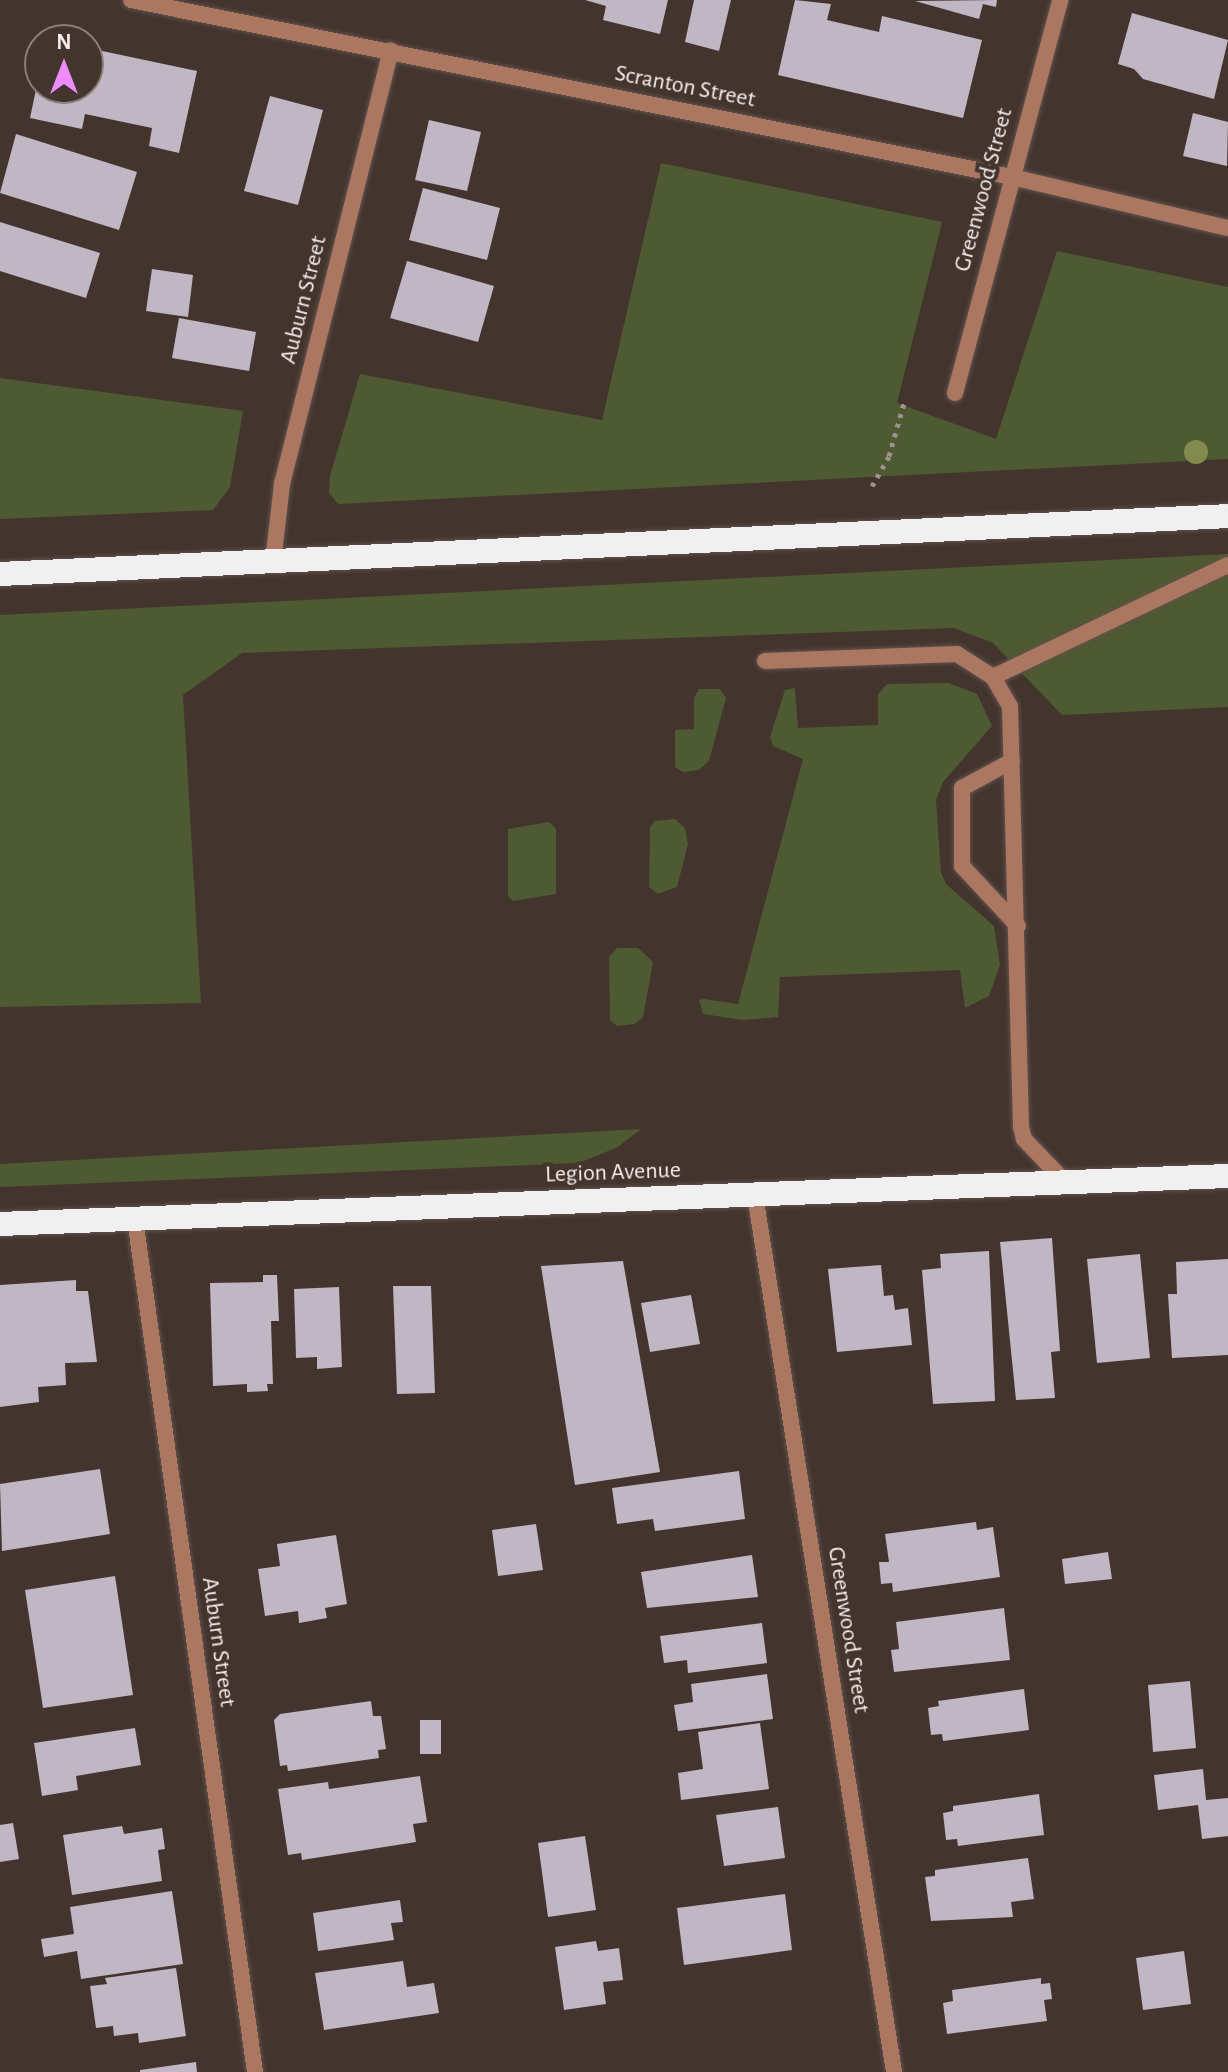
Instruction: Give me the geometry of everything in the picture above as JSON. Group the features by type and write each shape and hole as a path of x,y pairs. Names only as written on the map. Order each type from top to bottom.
{"highway":[{"path":"0,574 1228,516"},
{"name":"Legion Avenue","path":"0,1224 1228,1176"}],"street":[{"name":"Scranton Street","path":"131,0 1012,177 1228,228"},
{"name":"Greenwood Street","path":"955,393 1060,0"},
{"name":"Auburn Street","path":"273,562 282,484 391,51"},
{"path":"993,677 1228,565"},
{"path":"765,661 957,654 993,677 1010,706 1018,926 1016,1040 1024,1139 1066,1183"},
{"path":"1012,761 962,788 962,866 1018,926"},
{"name":"Greenwood Street","path":"755,1195 894,2072"},
{"name":"Auburn Street","path":"135,1219 255,2072"}],"path":[{"path":"872,486 889,456 904,403"}],"green space":[{"path":"661,163 942,222 897,403 996,439 1057,251 1228,287 1228,459 338,504 329,493 330,476 360,374 602,420"},
{"path":"0,378 243,411 230,487 213,510 0,519"},
{"path":"1228,554 1228,707 1062,715 993,643 954,628 242,653 183,695 201,1003 0,1007 0,615"},
{"path":"949,683 977,694 992,726 943,782 936,800 941,873 946,884 994,926 1000,965 989,996 965,1008 960,970 780,977 778,1017 743,1020 703,1014 699,1000 738,1004 803,759 773,746 770,737 785,690 795,688 798,728 878,725 878,694 887,684"},
{"path":"699,689 720,689 726,698 709,761 699,770 683,772 675,767 675,730 694,729 694,698"},
{"path":"675,819 685,828 688,844 677,887 658,894 649,887 650,827 655,821"},
{"path":"549,822 556,829 556,894 513,901 508,896 508,829"},
{"path":"617,948 638,948 653,962 643,1017 635,1024 617,1026 610,1020 609,957"},
{"path":"641,1129 618,1147 579,1163 0,1187 0,1164"}],"building":[{"path":"585,0 668,0 660,34 603,20 606,6"},
{"path":"694,0 731,0 719,51 685,42"},
{"path":"795,0 831,4 827,20 879,32 882,16 982,40 963,118 778,75"},
{"path":"997,0 996,7 983,4 979,19 915,1"},
{"path":"1132,13 1228,40 1214,99 1143,79 1134,69 1118,64"},
{"path":"104,51 197,71 179,153 149,146 152,128 85,114 82,129 30,118 33,104 104,104"},
{"path":"270,96 323,110 298,205 244,191"},
{"path":"1193,113 1228,122 1227,166 1183,156"},
{"path":"429,120 481,132 467,191 415,180"},
{"path":"16,134 137,172 119,230 0,193"},
{"path":"423,188 500,208 487,260 409,240"},
{"path":"0,222 100,253 86,298 0,271"},
{"path":"407,261 494,286 478,342 390,318"},
{"path":"152,269 193,275 188,317 146,311"},
{"path":"179,318 256,332 249,371 172,358"},
{"path":"1052,1238 1060,1351 1051,1352 1055,1398 1016,1400 1000,1242"},
{"path":"989,1251 995,1401 933,1404 922,1270 941,1268 940,1254"},
{"path":"1140,1254 1150,1358 1097,1363 1087,1259"},
{"path":"1228,1259 1228,1355 1172,1358 1168,1294 1177,1294 1176,1262"},
{"path":"623,1261 660,1472 575,1485 541,1266"},
{"path":"881,1265 884,1296 893,1295 895,1310 908,1308 912,1345 837,1352 828,1269"},
{"path":"263,1275 277,1275 279,1321 271,1321 273,1384 267,1384 268,1391 247,1392 247,1384 213,1386 210,1283 263,1282"},
{"path":"76,1280 76,1291 88,1291 97,1362 65,1363 66,1385 38,1387 39,1402 0,1407 0,1285"},
{"path":"393,1286 431,1286 435,1393 397,1394"},
{"path":"339,1287 342,1367 317,1369 317,1357 296,1358 294,1289"},
{"path":"691,1295 700,1344 650,1352 641,1303"},
{"path":"100,1469 110,1534 2,1551 0,1484"},
{"path":"739,1471 745,1519 655,1531 653,1519 617,1524 612,1488"},
{"path":"976,1522 977,1530 993,1527 1000,1577 893,1592 892,1583 881,1584 879,1562 889,1562 885,1534"},
{"path":"536,1524 543,1570 498,1576 492,1530"},
{"path":"336,1535 347,1604 325,1608 327,1618 299,1623 298,1611 265,1616 258,1569 280,1566 277,1544"},
{"path":"1108,1552 1112,1579 1065,1584 1062,1559"},
{"path":"752,1555 758,1597 647,1608 641,1572"},
{"path":"115,1576 133,1695 43,1708 25,1590"},
{"path":"1004,1608 1010,1660 894,1672 891,1650 899,1649 896,1622"},
{"path":"762,1623 767,1663 688,1673 687,1660 664,1663 660,1636"},
{"path":"767,1674 773,1719 678,1731 674,1705 693,1702 691,1684"},
{"path":"1190,1681 1196,1748 1153,1752 1148,1685"},
{"path":"1024,1689 1029,1730 943,1741 942,1734 931,1735 928,1708 939,1706 938,1701"},
{"path":"371,1701 373,1716 381,1716 386,1749 378,1750 379,1758 288,1771 287,1765 280,1766 274,1720 280,1714"},
{"path":"420,1720 441,1720 441,1754 420,1754"},
{"path":"760,1723 769,1789 681,1800 678,1773 703,1769 698,1732"},
{"path":"135,1728 141,1765 76,1776 78,1790 42,1796 34,1743"},
{"path":"1203,1769 1206,1800 1228,1798 1228,1836 1202,1839 1198,1805 1158,1810 1154,1775"},
{"path":"420,1776 427,1822 413,1824 416,1842 302,1860 301,1853 288,1855 278,1789 328,1782 329,1789"},
{"path":"1039,1794 1044,1835 958,1846 957,1839 946,1840 943,1813 953,1811 953,1806"},
{"path":"778,1807 785,1858 724,1866 716,1815"},
{"path":"13,1823 19,1859 0,1862 0,1825"},
{"path":"122,1826 124,1834 162,1828 165,1849 158,1850 162,1881 72,1895 63,1835"},
{"path":"585,1836 596,1910 548,1917 538,1843"},
{"path":"1028,1858 1034,1899 1011,1902 1013,1917 931,1921 925,1877 935,1876 935,1870"},
{"path":"172,1891 183,1964 81,1979 77,1951 44,1957 41,1939 74,1934 70,1907"},
{"path":"785,1894 792,1950 684,1965 677,1908"},
{"path":"400,1900 403,1922 391,1923 394,1940 318,1951 313,1913"},
{"path":"596,1941 598,1951 619,1948 623,1980 603,1982 606,2004 564,2010 555,1947"},
{"path":"1184,1951 1191,2004 1143,2010 1136,1958"},
{"path":"403,1961 407,1987 434,1983 439,2013 324,2030 315,1973"},
{"path":"176,1968 186,2036 139,2043 138,2033 114,2036 113,2026 96,2028 90,1986 107,1984 105,1978"},
{"path":"1041,1978 1041,1984 1050,1983 1052,1999 1044,2000 1047,2021 947,2034 943,2003 953,2001 952,1990"},
{"path":"196,2062 197,2072 140,2072 140,2070"}]}
